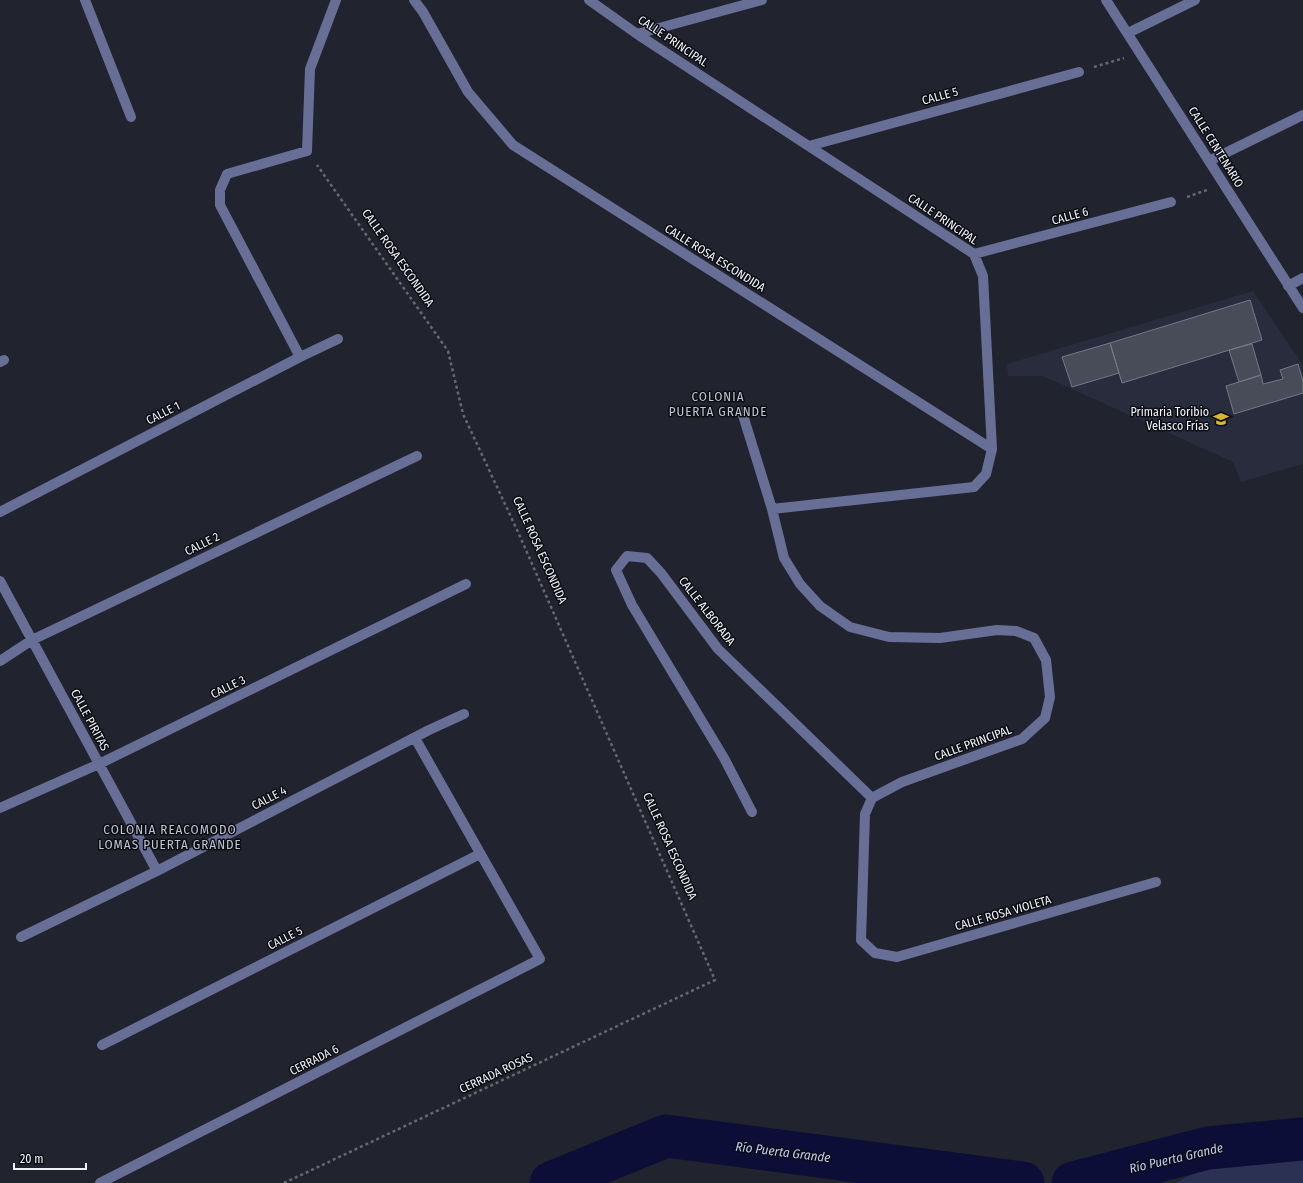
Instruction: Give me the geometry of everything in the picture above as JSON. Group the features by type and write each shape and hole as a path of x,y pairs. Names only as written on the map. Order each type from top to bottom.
{"street":[{"path":"85,0 131,117"},
{"path":"300,358 220,205 220,190 227,174 307,151 310,69 336,0"},
{"name":"CALLE ROSA ESCONDIDA","path":"414,0 423,12 468,92 513,145 992,450"},
{"name":"CALLE PRINCIPAL","path":"590,0 637,34 974,254 983,276 992,450 986,474 974,487 772,509"},
{"path":"637,34 762,0"},
{"name":"CALLE CENTENARIO","path":"1106,0 1303,308"},
{"path":"1128,33 1195,0"},
{"name":"CALLE 5","path":"808,146 1079,72"},
{"path":"1209,161 1303,115"},
{"name":"CALLE 6","path":"974,254 1171,202"},
{"path":"1288,286 1303,278"},
{"name":"CALLE 1","path":"0,512 338,339"},
{"name":"CALLE PRINCIPAL","path":"742,412 772,509 784,558 800,584 820,606 850,627 896,638 940,638 997,630 1016,631 1034,638 1046,660 1050,697 1045,718 1022,739 902,782 872,798"},
{"name":"CALLE 2","path":"0,661 32,640 417,456"},
{"name":"CALLE ALBORADA","path":"752,812 724,758 632,605 616,570 627,556 647,558 661,573 718,649 872,798"},
{"name":"CALLE PIRITAS","path":"0,581 157,871"},
{"name":"CALLE 3","path":"0,808 99,764 466,584"},
{"name":"CALLE 4","path":"21,937 157,871 464,714"},
{"path":"415,738 480,854"},
{"name":"CALLE ROSA VIOLETA","path":"872,798 865,814 861,940 875,953 897,957 1156,882"},
{"name":"CALLE 5","path":"102,1045 480,854"},
{"name":"CERRADA 6","path":"100,1183 540,959 480,854"}],"path":[{"path":"1079,72 1140,53"},
{"name":"CALLE ROSA ESCONDIDA","path":"307,151 448,351 463,414 518,532 715,980"},
{"path":"1171,202 1224,184"},
{"name":"CERRADA ROSAS","path":"284,1183 715,980"}],"shaded area":[{"name":"Primaria Toribio Velasco Frías","path":"1253,291 1303,365 1303,464 1241,482 1233,462 1043,376 1008,376 1007,364"},
{"path":"1303,1117 1303,1183 1175,1183"}],"building":[{"path":"1250,300 1262,340 1122,383 1110,343"},
{"path":"1110,343 1119,373 1072,387 1062,357"},
{"path":"1252,344 1261,375 1239,382 1229,350"},
{"path":"1298,364 1303,381 1303,393 1234,414 1226,386 1261,375 1263,384 1283,379 1280,370"}],"waterway":[{"name":"Río Puerta Grande","path":"551,1183 666,1136 1023,1183"},
{"name":"Río Puerta Grande","path":"1073,1183 1208,1148 1303,1139"}],"place":[{"name":"Primaria Toribio Velasco Frías","path":"1221,419"}],"district":[{"name":"COLONIA PUERTA GRANDE","path":"718,404"},
{"name":"COLONIA REACOMODO LOMAS PUERTA GRANDE","path":"170,836"}]}
